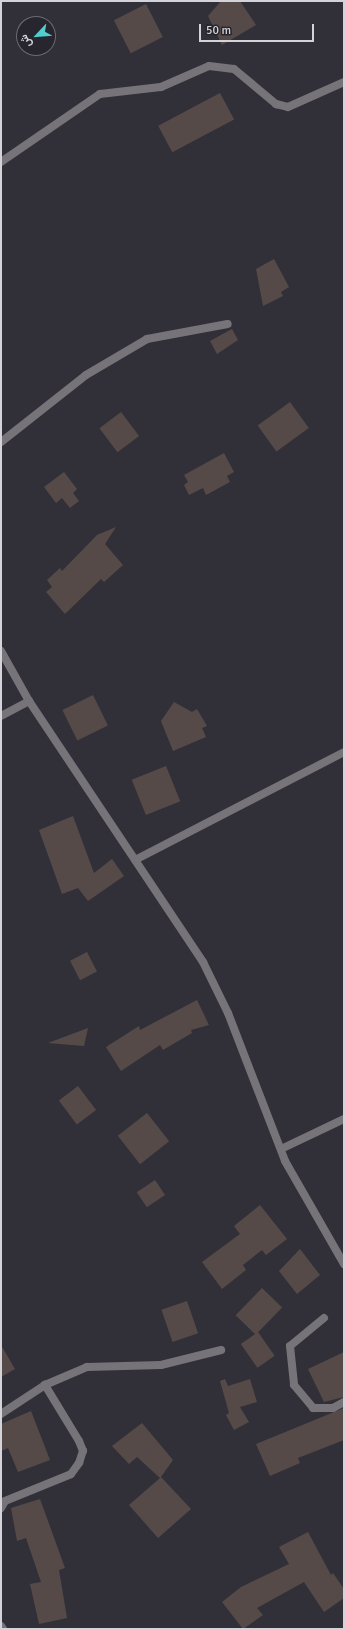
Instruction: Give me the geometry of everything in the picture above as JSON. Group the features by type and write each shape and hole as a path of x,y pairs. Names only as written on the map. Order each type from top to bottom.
{"street":[{"path":"1,162 100,94 161,87 209,66 234,69 276,104 288,107 344,82"},
{"path":"1,442 86,375 146,339 228,324"},
{"path":"1,651 29,701 203,962 228,1013 281,1149 344,1264"},
{"path":"1,716 29,701"},
{"path":"135,860 344,752"},
{"path":"281,1149 344,1118"},
{"path":"324,1318 290,1346 294,1385 313,1408 333,1408 344,1402"},
{"path":"1,1414 45,1385 87,1367 161,1365 221,1350"},
{"path":"1,1508 4,1501 71,1474 79,1464 82,1451 79,1441 45,1385"}],"building":[{"path":"221,1 240,1 256,25 222,45 208,16"},
{"path":"146,4 163,37 131,53 114,20"},
{"path":"220,93 234,119 172,152 158,126"},
{"path":"274,259 289,287 281,292 283,296 263,306 256,269"},
{"path":"232,329 238,340 217,354 210,341"},
{"path":"290,402 309,428 276,451 258,426"},
{"path":"121,412 139,436 117,452 99,428"},
{"path":"224,453 234,472 227,476 230,482 206,495 203,488 189,495 184,485 188,482 184,475"},
{"path":"64,472 77,489 73,493 79,501 70,508 62,498 56,503 44,487"},
{"path":"116,527 105,544 123,565 104,582 101,579 65,614 46,592 52,587 47,580 60,568 62,571 97,535"},
{"path":"93,695 108,726 77,740 62,710"},
{"path":"174,702 192,712 197,709 207,726 202,728 206,737 173,751 161,721"},
{"path":"166,766 180,801 146,815 132,780"},
{"path":"73,816 94,873 112,859 124,876 88,901 78,888 62,894 39,830"},
{"path":"87,952 97,972 80,980 70,961"},
{"path":"197,1000 209,1025 191,1030 192,1033 163,1050 160,1045 121,1071 106,1047 139,1026 140,1030"},
{"path":"88,1028 84,1046 48,1043"},
{"path":"78,1086 96,1110 77,1124 59,1100"},
{"path":"147,1113 169,1141 140,1164 118,1136"},
{"path":"155,1180 165,1195 147,1207 137,1192"},
{"path":"260,1205 287,1239 266,1255 262,1250 243,1265 246,1270 222,1289 202,1262 240,1234 234,1226"},
{"path":"300,1249 320,1275 297,1294 279,1271"},
{"path":"262,1288 282,1307 256,1335 236,1315"},
{"path":"187,1301 198,1333 173,1342 161,1310"},
{"path":"258,1332 275,1356 257,1368 241,1344"},
{"path":"1,1345 15,1369 1,1377"},
{"path":"344,1352 344,1397 324,1402 308,1369"},
{"path":"225,1379 228,1386 250,1379 257,1402 240,1407 249,1422 234,1430 226,1415 229,1413 220,1381"},
{"path":"344,1408 344,1440 298,1458 300,1463 270,1476 256,1444"},
{"path":"31,1411 50,1460 18,1472 8,1448 1,1451 1,1424"},
{"path":"142,1423 173,1460 161,1477 191,1509 158,1538 129,1505 160,1478 137,1457 129,1464 112,1446"},
{"path":"40,1499 65,1568 59,1570 67,1618 39,1624 30,1584 41,1582 26,1538 17,1541 11,1508"},
{"path":"308,1532 331,1575 333,1573 344,1589 344,1598 324,1612 304,1582 257,1608 263,1615 243,1629 222,1602 241,1587 289,1564 279,1547"}]}
